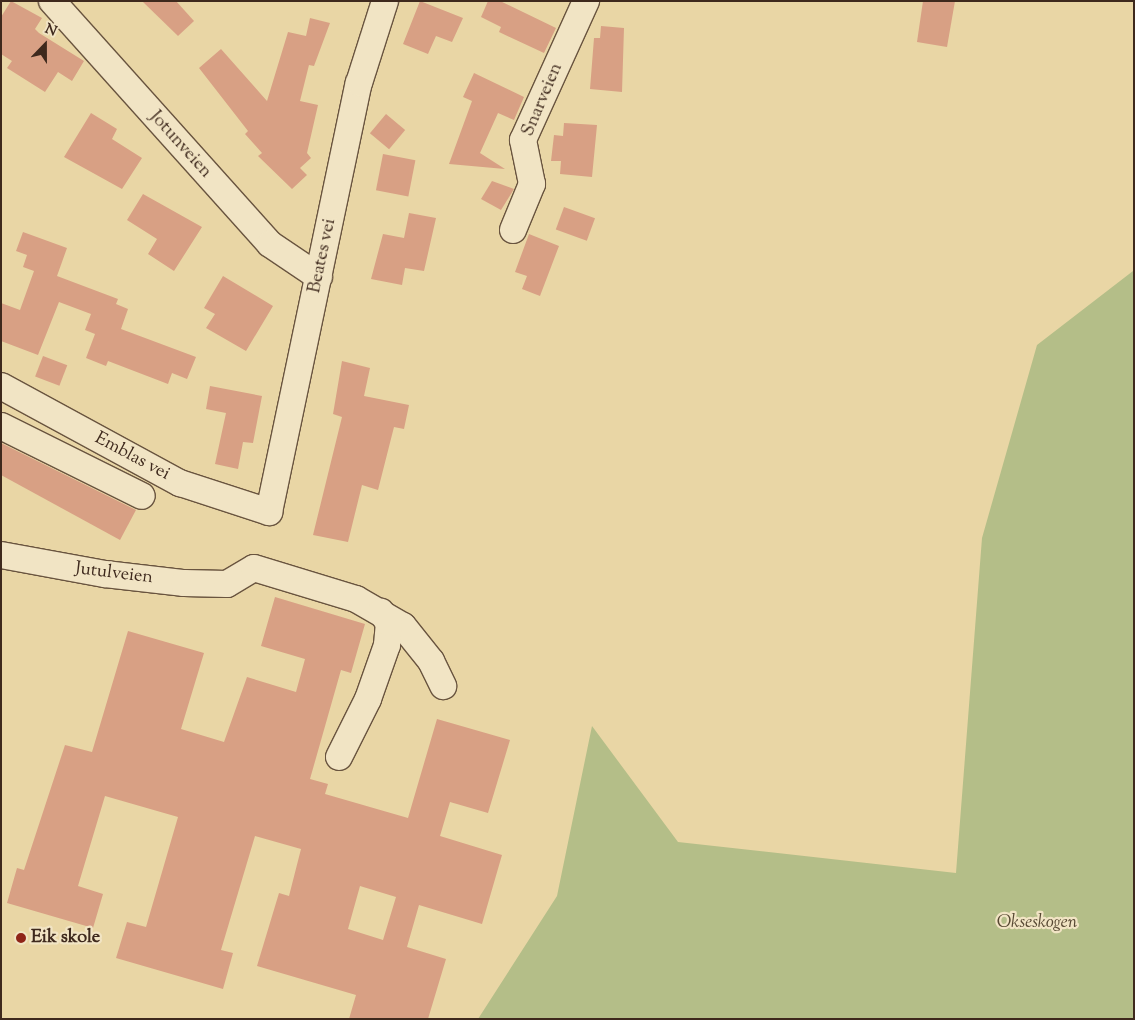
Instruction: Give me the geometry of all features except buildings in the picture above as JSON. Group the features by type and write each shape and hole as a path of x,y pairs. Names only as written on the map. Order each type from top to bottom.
{"street":[{"name":"Jotunveien","path":"52,1 270,244 319,276"},
{"name":"Beates vei","path":"269,512 359,83 385,1"},
{"name":"Snarveien","path":"513,230 532,184 523,140 586,1"},
{"name":"Emblas vei","path":"1,386 180,483 269,512"},
{"path":"1,426 142,496"},
{"name":"Jutulveien","path":"1,555 105,574 227,584 254,568 356,598 381,612"},
{"path":"381,612 403,626 431,661 443,686"},
{"path":"339,757 368,699 387,645 389,623 381,612"}],"green space":[{"name":"Okseskogen","path":"1133,271 1134,1019 478,1019 557,896 592,726 678,842 956,873 982,538 1037,345"}],"place":[{"name":"Eik skole","path":"21,938"}]}
